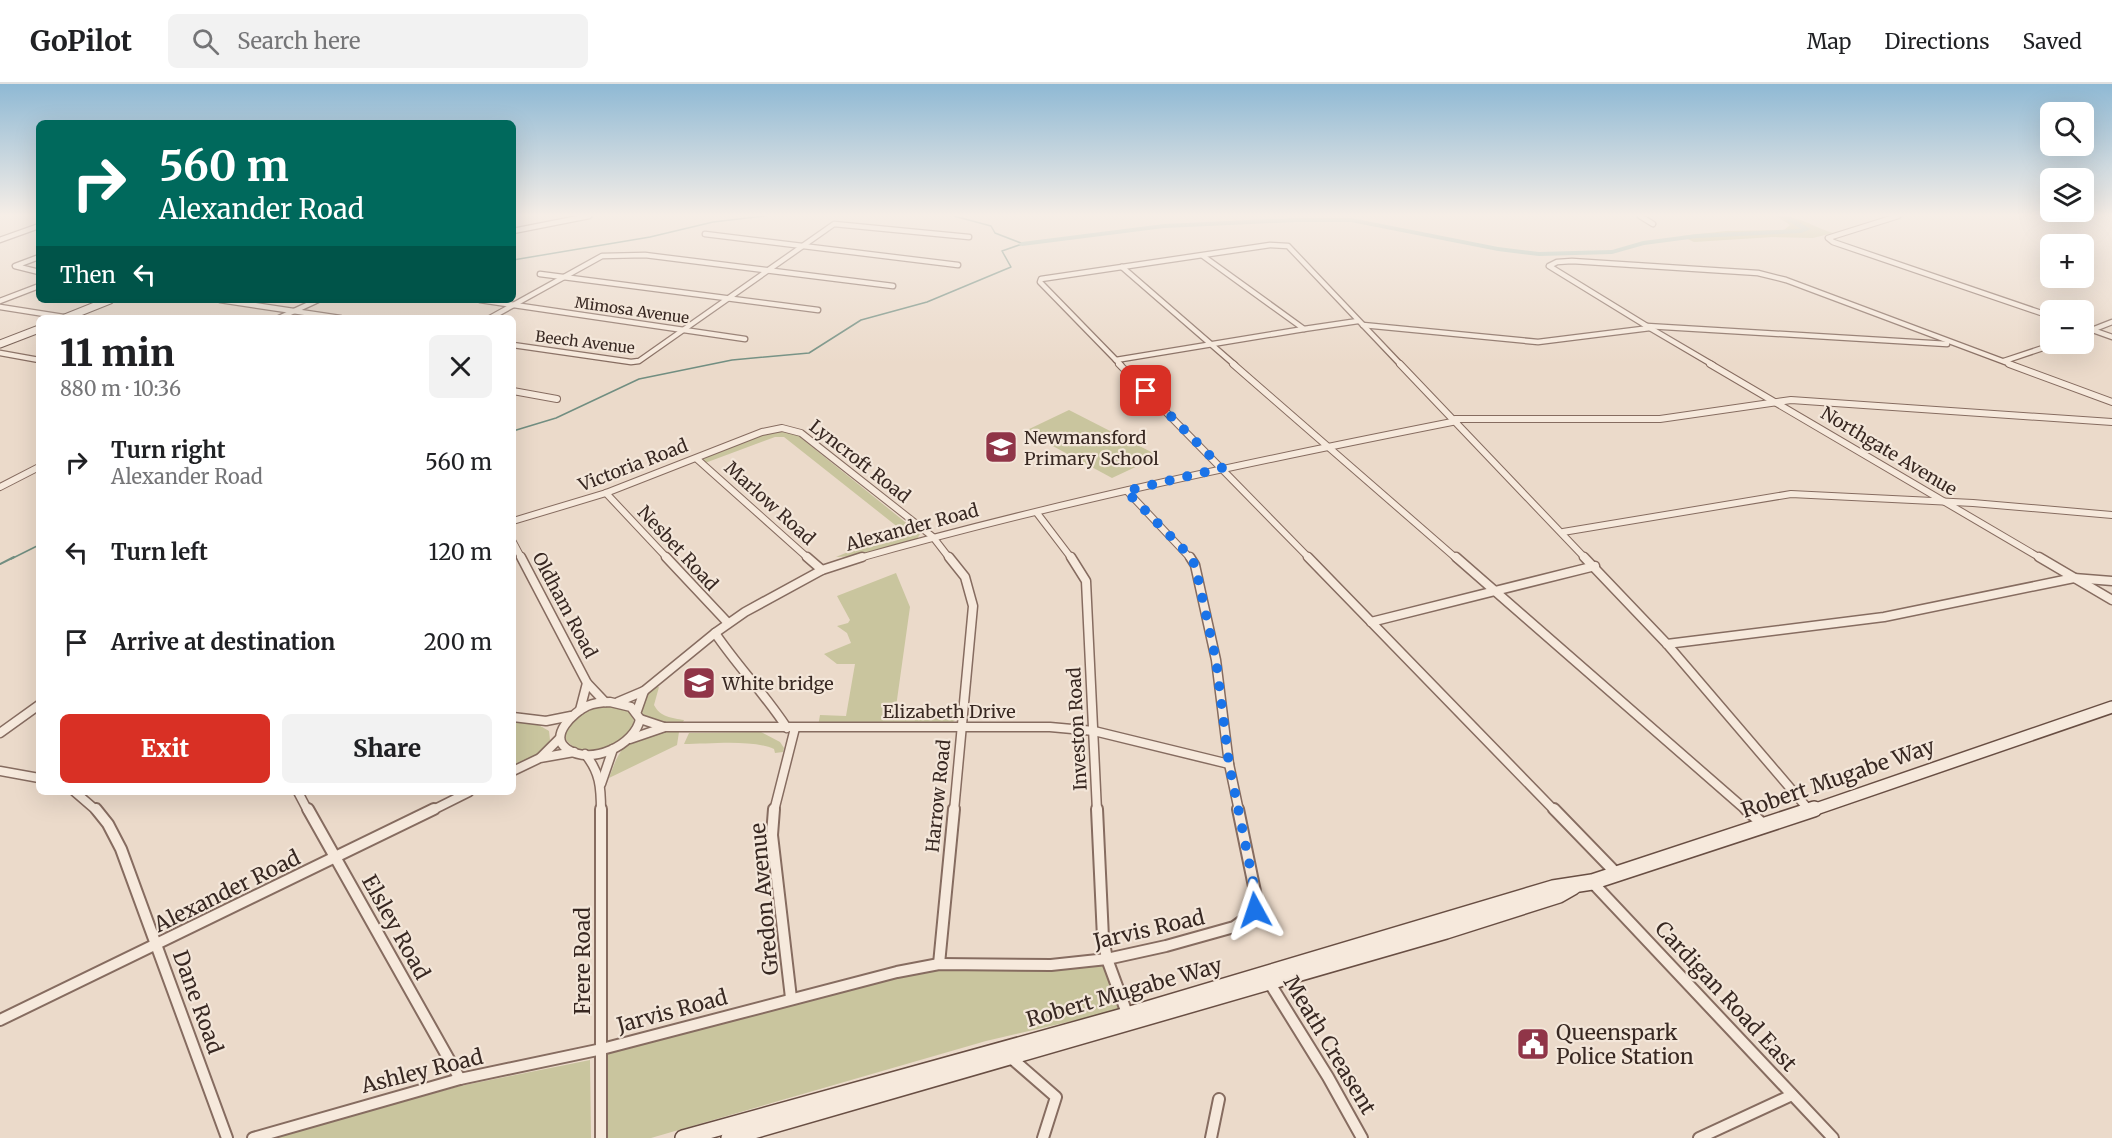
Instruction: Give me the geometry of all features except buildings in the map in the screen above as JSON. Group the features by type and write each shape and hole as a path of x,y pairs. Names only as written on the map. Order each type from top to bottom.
{"main road":[{"path":"74,315 103,303"},
{"path":"0,344 36,329"},
{"name":"Robert Mugabe Way","path":"729,1138 1010,1057 1266,977 1511,911 1559,895 1576,886 1765,826 2112,707"},
{"name":"Robert Mugabe Way","path":"683,1138 1129,1018"}],"street":[{"path":"17,265 15,266 36,271"},
{"path":"496,315 585,265"},
{"path":"729,265 892,286"},
{"name":"Beech Avenue","path":"516,345 636,362 643,360 775,265"},
{"path":"1134,265 1039,280 1616,873"},
{"path":"1217,265 1304,329"},
{"path":"1305,265 1595,566 1667,644 1809,810"},
{"name":"Northgate Avenue","path":"1551,265 1549,266 1648,327 2112,600"},
{"name":"Northgate Avenue","path":"1634,265 1765,274 1957,344"},
{"path":"1902,265 2040,313"},
{"path":"1122,267 1765,826"},
{"path":"540,274 818,310"},
{"path":"0,301 36,287"},
{"path":"240,303 320,315"},
{"path":"285,315 311,303"},
{"name":"Mimosa Avenue","path":"500,303 745,339"},
{"path":"0,307 49,315"},
{"path":"2094,329 2112,322"},
{"path":"1116,360 1304,329 1361,323 1538,342 1648,327 1957,344 2112,402"},
{"path":"2094,331 2112,337"},
{"path":"2004,361 2040,349"},
{"path":"0,353 36,359"},
{"path":"516,392 557,399"},
{"name":"Alexander Road","path":"618,702 644,692 728,623 780,591 822,570 933,537 1222,468 1456,420 1660,419 1776,402 1808,401 2112,422"},
{"name":"Lyncroft Road","path":"762,432 780,428 792,429 801,434 933,537"},
{"name":"Victoria Road","path":"516,520 606,493 762,432"},
{"name":"Marlow Road","path":"697,459 822,570"},
{"path":"0,487 36,469"},
{"name":"Jarvis Road","path":"602,1049 791,998 939,964 1051,964 1107,959 1166,946 1234,927 1246,921 1255,910 1257,901 1229,764 1216,660 1195,565 1188,554 1126,491"},
{"name":"Nesbet Road","path":"606,493 728,623"},
{"path":"1563,532 1791,494 1946,502 2112,515"},
{"name":"Investon Road","path":"1036,513 1082,572 1086,581 1103,938 1107,959 1129,1018"},
{"name":"Harrow Road","path":"933,537 965,578 973,606 939,964"},
{"name":"Oldham Road","path":"516,548 587,683 605,702"},
{"path":"1371,622 1595,566"},
{"path":"1667,644 1884,617 2074,578 2112,581"},
{"path":"715,633 738,667 791,728"},
{"name":"Oldham Road","path":"580,710 587,683"},
{"path":"546,721 560,735 564,747 574,752 585,754 613,750 630,739 638,729 644,692"},
{"path":"516,717 546,721 571,716 580,710 605,702 618,702 633,707 639,715"},
{"path":"0,733 36,707"},
{"name":"Elizabeth Drive","path":"639,715 666,727"},
{"path":"540,758 560,735 571,716"},
{"name":"Elizabeth Drive","path":"630,739 666,727 1050,727 1094,731 1229,764"},
{"name":"Gredon Avenue","path":"791,728 773,813 772,836 791,998"},
{"name":"Frere Road","path":"601,784 613,750"},
{"path":"516,770 540,758 574,752"},
{"name":"Frere Road","path":"585,754 596,767 601,784 601,1138"},
{"path":"0,771 36,777"},
{"name":"Dane Road","path":"80,795 88,800 109,824 121,849 226,1138"},
{"name":"Elsley Road","path":"300,795 460,1079"},
{"name":"Alexander Road","path":"0,1020 463,795"},
{"name":"Cardigan Road East","path":"1592,882 1833,1138"},
{"name":"Meath Creasent","path":"1266,977 1328,1077 1362,1138"},
{"name":"Ashley Road","path":"253,1138 293,1124 460,1079 602,1049"},
{"path":"1010,1057 1056,1097 1043,1138"},
{"path":"1699,1138 1792,1095"},
{"path":"1211,1138 1219,1099"}],"shaded area":[{"path":"1069,410 1159,456 1112,478 1025,431"},
{"path":"782,429 796,434 920,534 917,539 854,556 836,557 860,547 900,538 904,532 784,437 775,437 705,463 700,459 760,435"},
{"path":"896,573 910,607 895,714 942,715 952,708 958,709 956,719 952,723 818,726 820,715 846,716 855,664 837,664 824,654 851,643 847,633 837,626 848,623 850,620 837,596"},
{"path":"655,686 659,687 654,705 667,716 684,720 682,724 667,725 644,717 641,709 648,692"},
{"path":"607,705 624,709 632,715 633,725 625,737 610,746 592,750 575,748 569,743 565,736 565,729 569,723 584,713"},
{"path":"516,721 537,724 549,731 550,740 538,754 516,766"},
{"path":"661,732 679,732 677,745 609,778 618,757 626,746"},
{"path":"761,732 780,742 784,748 783,752 775,753 774,749 765,746 742,743 684,744 689,733"},
{"path":"1103,965 1120,1010 986,1041 651,1138 607,1138 607,1054 616,1048 897,975 939,967 1051,969"},
{"path":"590,1060 591,1138 270,1138 460,1086"}],"waterway":[{"path":"516,430 556,418 639,379 732,360 809,353 861,320 927,302 1011,267 1010,265"},
{"path":"11,559 36,546"},
{"path":"0,564 14,557"}],"place":[{"name":"Newmansford Primary School","path":"1001,447"},
{"name":"White bridge","path":"699,683"},
{"name":"Queenspark Police Station","path":"1533,1044"}],"route":[{"path":"1146,391 1222,468 1126,491 1188,554 1195,565 1216,660 1229,764 1257,901 1255,910"}]}
